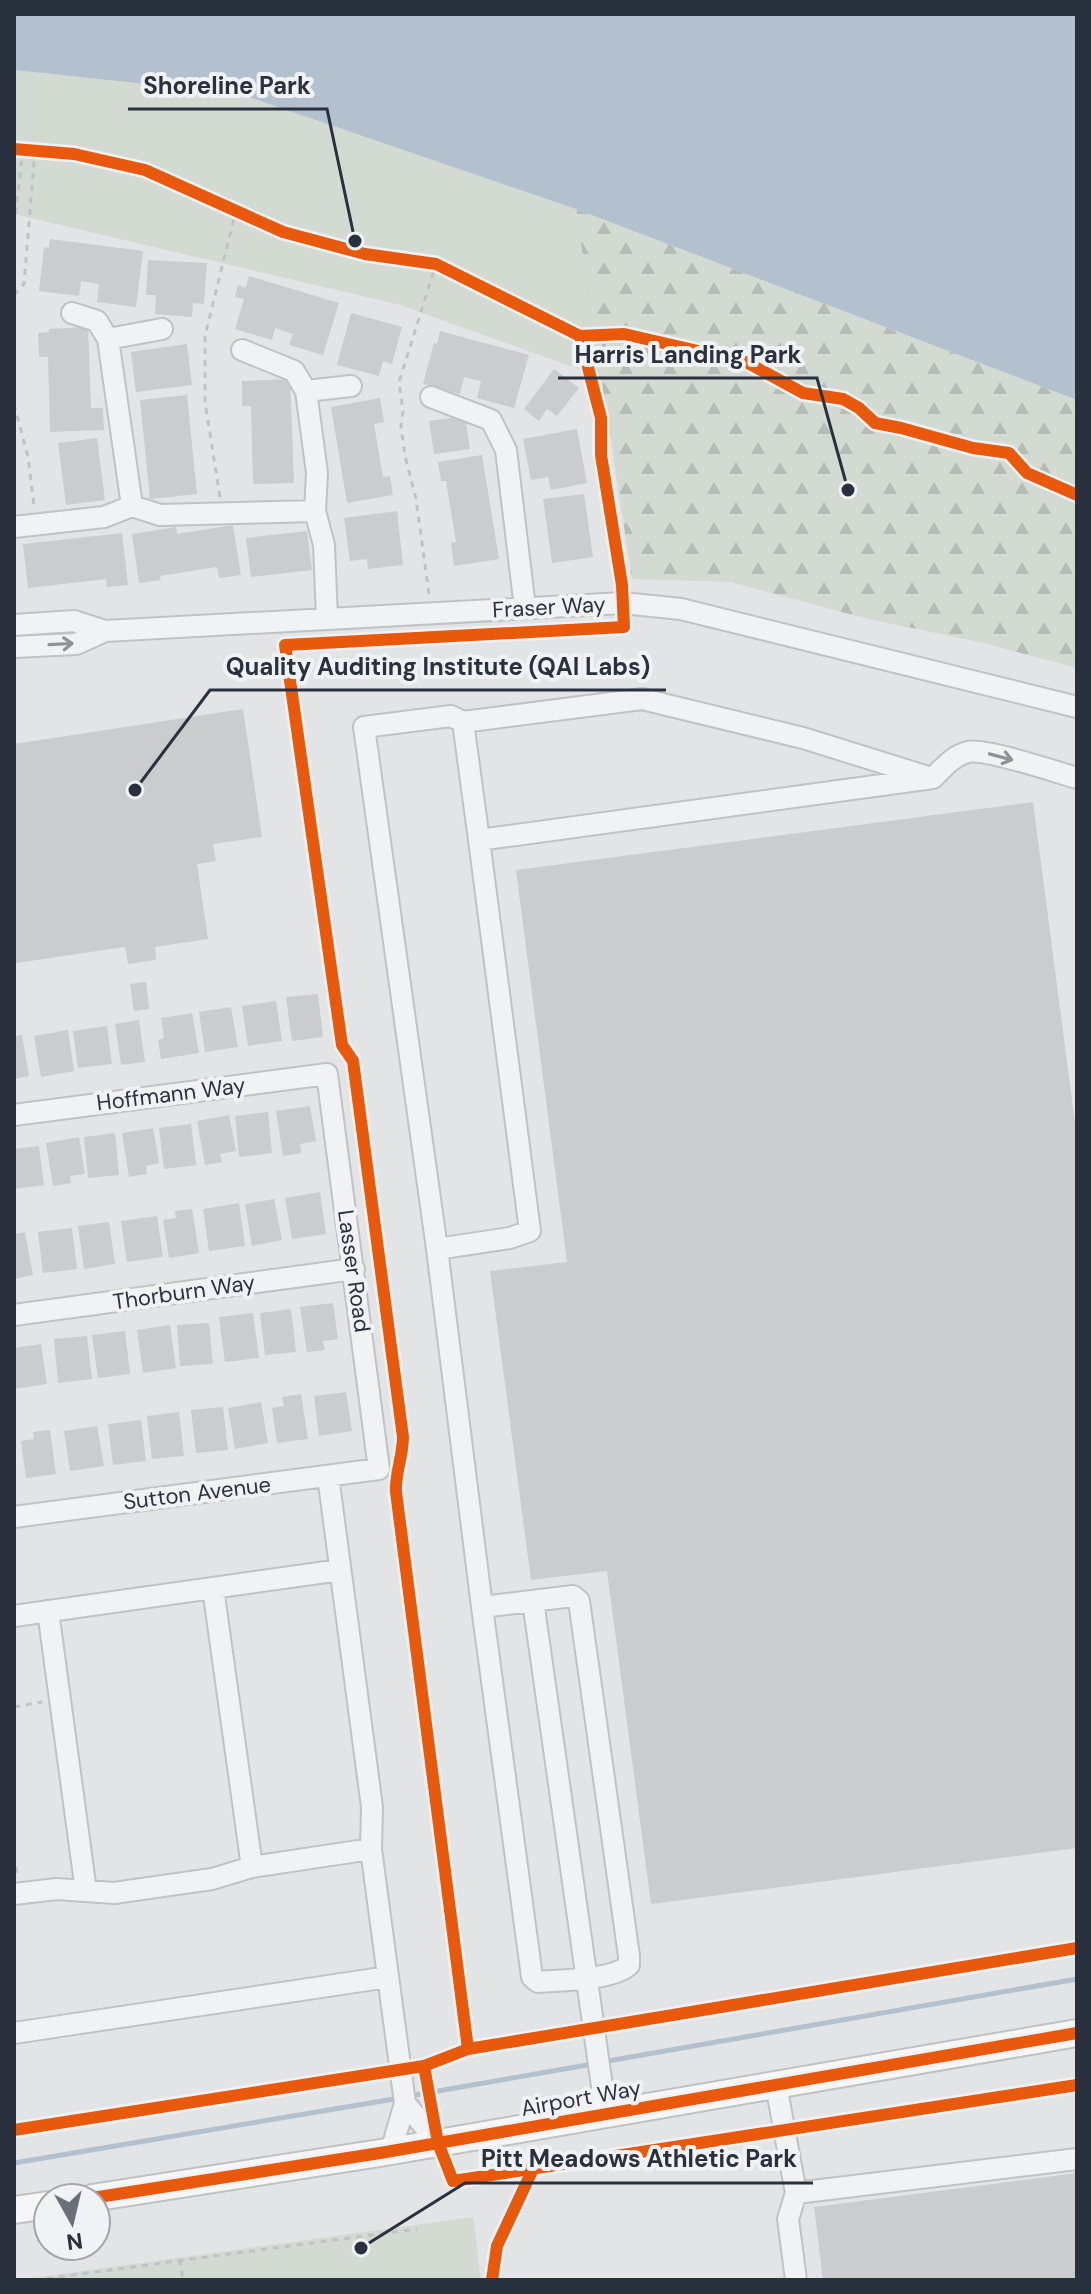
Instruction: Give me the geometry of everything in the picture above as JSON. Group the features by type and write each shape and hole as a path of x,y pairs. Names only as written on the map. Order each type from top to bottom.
{"main road":[{"name":"Airport Way","path":"112,2195 391,2151 1077,2033"}],"street":[{"path":"72,313 97,321 108,339 132,506"},
{"path":"108,339 162,329"},
{"path":"242,350 294,371 306,391 317,473 315,511 324,545 327,619"},
{"path":"306,391 351,386"},
{"path":"431,397 491,420 506,450 525,608"},
{"path":"14,527 104,517 132,506 160,515 315,511"},
{"name":"Fraser Way","path":"14,625 74,621 105,631 623,603 681,609 1077,707"},
{"name":"Fraser Way","path":"14,647 76,644 105,631"},
{"path":"482,1607 573,1596 579,1601 629,1956 629,1965 622,1971 538,1982 532,1977 482,1607 437,1249 364,727 451,716 463,722 642,699 803,738 933,778"},
{"path":"437,1249 510,1238 530,1231 463,722"},
{"path":"479,840 933,778 957,756 971,751 1077,778"},
{"name":"Hoffmann Way","path":"14,1115 327,1074"},
{"name":"Lasser Road","path":"327,1074 379,1469"},
{"name":"Thorburn Way","path":"14,1315 354,1269"},
{"name":"Sutton Avenue","path":"14,1517 379,1469"},
{"path":"328,1476 372,1807 371,1849 405,2103 391,2151"},
{"path":"14,1616 340,1570"},
{"path":"213,1588 252,1867"},
{"path":"533,1601 606,2114"},
{"path":"48,1611 86,1891"},
{"path":"14,1894 57,1889 114,1893 212,1879 252,1867 371,1849"},
{"path":"14,2033 388,1977"},
{"path":"776,2085 796,2193 788,2219 796,2280"},
{"path":"405,2103 438,2143"},
{"path":"796,2193 1077,2159"}],"path":[{"path":"14,129 27,150 24,284 14,295"},
{"path":"14,226 27,150"},
{"path":"220,514 220,494 205,402 205,336 242,212 223,204"},
{"path":"422,262 436,264 449,271"},
{"path":"433,613 416,499 405,456 399,382 436,264"},
{"path":"14,404 28,457 40,524"},
{"path":"14,1707 60,1698"},
{"path":"35,2280 417,2229"},
{"path":"180,2259 183,2280"}],"green space":[{"path":"14,70 240,94 576,209 601,377 400,305 14,214"},
{"path":"240,94 576,209 1077,400 1077,668 983,643 864,618 731,582 632,579 591,311"},
{"path":"473,2217 481,2280 18,2280"}],"water":[{"path":"14,14 1077,14 1077,400 576,209 240,94 14,70"}],"building":[{"path":"50,239 143,251 136,307 97,302 99,284 81,281 79,296 39,291 44,247 49,248"},
{"path":"148,260 207,263 204,304 193,303 192,317 155,314 156,295 146,295"},
{"path":"249,276 339,303 323,355 289,345 293,334 275,328 272,340 235,329 244,299 235,297 238,285 246,288"},
{"path":"351,313 402,327 392,364 383,361 379,376 337,365"},
{"path":"88,327 91,408 103,408 104,430 50,432 48,357 39,357 38,333 49,332 49,329"},
{"path":"440,331 529,355 514,408 477,398 481,381 464,377 460,394 423,384"},
{"path":"187,344 192,385 136,392 131,352"},
{"path":"554,369 579,388 557,416 547,409 539,421 524,409"},
{"path":"290,379 294,483 253,484 251,406 242,406 242,381"},
{"path":"187,395 197,494 150,499 140,400"},
{"path":"380,398 384,422 374,424 383,477 390,476 393,495 347,503 331,407"},
{"path":"465,416 470,449 434,454 429,421"},
{"path":"577,429 587,483 551,490 548,477 531,480 523,439"},
{"path":"97,438 105,500 66,505 58,443"},
{"path":"482,455 499,559 454,566 451,543 456,542 446,481 441,481 438,462"},
{"path":"584,494 593,557 552,563 543,499"},
{"path":"397,511 403,565 368,569 367,559 350,561 344,518"},
{"path":"233,525 241,575 219,578 217,567 160,576 161,580 139,583 132,534 176,527 177,534"},
{"path":"307,531 312,570 251,577 246,538"},
{"path":"122,533 128,585 107,587 106,579 28,588 23,544"},
{"path":"243,709 262,837 213,844 216,861 197,864 208,939 155,947 156,960 128,964 125,947 16,963 14,744"},
{"path":"1033,802 1077,1138 1077,1848 651,1904 607,1571 531,1580 490,1271 567,1262 516,870"},
{"path":"146,982 149,1009 134,1011 130,984"},
{"path":"318,994 323,1037 292,1041 286,997"},
{"path":"276,1001 282,1041 248,1046 242,1006"},
{"path":"231,1007 238,1047 205,1052 199,1012"},
{"path":"192,1013 199,1053 161,1059 158,1040 164,1038 161,1018"},
{"path":"139,1020 145,1062 121,1065 115,1024"},
{"path":"107,1026 112,1064 78,1068 73,1031"},
{"path":"68,1030 74,1071 41,1077 34,1036"},
{"path":"22,1035 29,1076 14,1079 14,1036"},
{"path":"310,1106 316,1141 300,1144 301,1153 283,1156 276,1111"},
{"path":"268,1112 272,1153 239,1157 235,1116"},
{"path":"229,1115 236,1151 220,1154 222,1162 205,1165 197,1121"},
{"path":"191,1124 196,1165 164,1169 159,1128"},
{"path":"153,1128 159,1163 146,1166 147,1174 129,1177 122,1133"},
{"path":"115,1133 119,1175 88,1178 84,1137"},
{"path":"79,1137 85,1174 70,1176 71,1183 53,1186 46,1143"},
{"path":"39,1146 44,1185 14,1189 14,1149"},
{"path":"320,1192 326,1234 292,1239 285,1198"},
{"path":"274,1199 282,1240 252,1246 245,1204"},
{"path":"239,1203 245,1246 209,1251 203,1209"},
{"path":"192,1209 199,1253 169,1258 163,1220 176,1218 175,1211"},
{"path":"157,1216 163,1257 127,1262 121,1221"},
{"path":"109,1222 115,1264 84,1269 78,1226"},
{"path":"72,1228 77,1269 43,1273 38,1232"},
{"path":"25,1232 33,1275 14,1279 14,1234"},
{"path":"333,1303 338,1339 323,1341 325,1350 307,1352 300,1307"},
{"path":"291,1309 296,1352 265,1355 260,1313"},
{"path":"253,1313 259,1358 225,1362 219,1317"},
{"path":"209,1323 213,1364 180,1366 177,1325"},
{"path":"170,1325 176,1368 143,1373 137,1330"},
{"path":"125,1331 130,1374 98,1378 92,1335"},
{"path":"87,1336 92,1379 58,1383 54,1339"},
{"path":"41,1344 47,1384 14,1389 14,1348"},
{"path":"346,1392 352,1431 319,1436 314,1396"},
{"path":"301,1394 308,1439 277,1443 272,1408 284,1406 282,1397"},
{"path":"261,1402 268,1443 235,1449 228,1408"},
{"path":"223,1407 228,1450 196,1453 191,1410"},
{"path":"179,1412 184,1456 152,1459 147,1416"},
{"path":"141,1420 146,1461 113,1465 108,1424"},
{"path":"97,1426 104,1466 70,1471 64,1431"},
{"path":"50,1430 56,1474 26,1478 21,1441 34,1439 33,1432"},
{"path":"1077,2173 1077,2280 823,2280 814,2207"}],"waterway":[{"path":"602,2062 1077,1979"},
{"path":"409,2096 593,2064"},
{"path":"14,2163 400,2098"}],"cycle path":[{"path":"14,149 74,154 145,170 283,232 365,254 436,264 580,336 624,334 746,362 803,393 843,399 875,423 973,448 1009,453 1027,473 1077,495"},
{"path":"580,336 601,418 601,455 622,585 624,627 285,645 342,1045 353,1061 403,1437 396,1492 468,2049 424,2066 438,2143 453,2181 1077,2085"},
{"path":"468,2049 1077,1948"},
{"path":"112,2195 380,2153 1077,2033"},
{"path":"14,2130 424,2066"},
{"path":"492,2280 497,2246 533,2169"}],"place":[{"name":"Shoreline Park","path":"355,241"},
{"name":"Harris Landing Park","path":"848,490"},
{"name":"Quality Auditing Institute (QAI Labs)","path":"135,790"},
{"name":"Pitt Meadows Athletic Park","path":"361,2248"}]}
